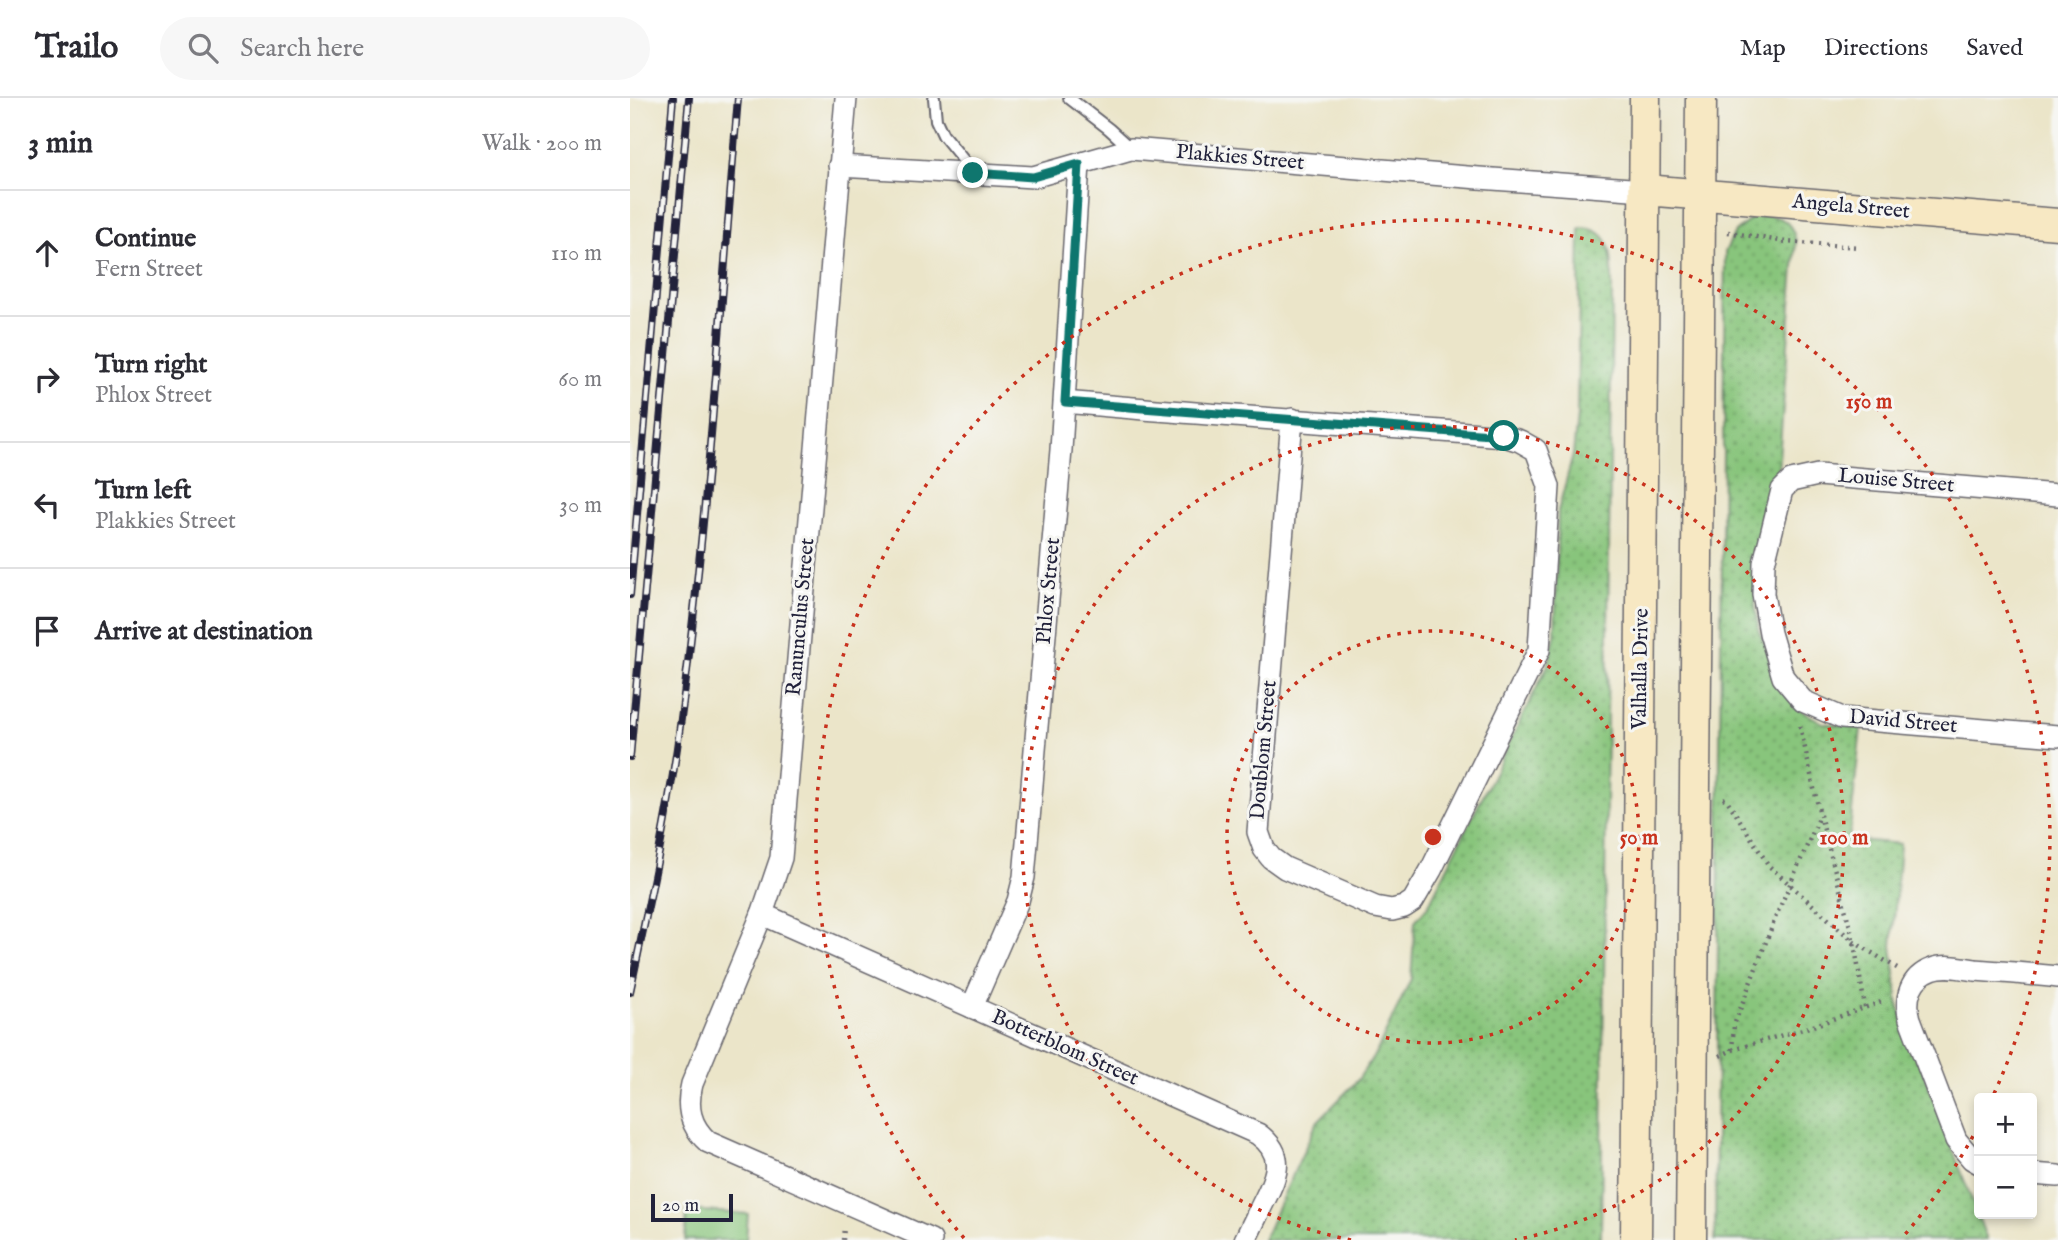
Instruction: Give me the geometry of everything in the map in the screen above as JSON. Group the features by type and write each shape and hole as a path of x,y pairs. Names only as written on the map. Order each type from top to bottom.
{"main road":[{"name":"Valhalla Drive","path":"1636,1240 1645,98"},
{"path":"1691,1240 1701,98"},
{"name":"Angela Street","path":"1645,190 2058,224"}],"street":[{"name":"Ranunculus Street","path":"846,98 781,858 762,914 692,1084 689,1100 691,1120 696,1130 708,1142 931,1240"},
{"name":"Plakkies Street","path":"839,166 1033,177 1131,149 1645,190"},
{"name":"Phlox Street","path":"972,1007 1018,901 1024,877 1065,402 1079,164"},
{"path":"1065,402 1292,419"},
{"name":"Doublom Street","path":"1292,419 1504,436 1536,450 1549,486 1539,650 1431,870 1413,901 1392,910 1375,907 1285,868 1264,849 1258,832 1292,419"},
{"name":"Louise Street","path":"1770,532 1782,490 1791,481 1818,475 2058,495"},
{"name":"David Street","path":"1770,532 1763,594 1770,633 1783,677 1803,701 1842,718 2058,736"},
{"name":"Botterblom Street","path":"762,914 1258,1134 1266,1140 1276,1157 1277,1169 1245,1240"},
{"path":"1974,1160 1956,1140 1910,1019 1907,1001 1912,986 1933,968 1942,967 2058,977"},
{"path":"2037,1174 2058,1176"}],"lane":[{"path":"934,98 936,120 943,135 973,173"},
{"path":"1069,98 1131,149"}],"path":[{"path":"1727,232 1786,242 1860,247"},
{"path":"1803,701 1799,720 1820,815 1854,942 1865,1007"},
{"path":"1713,1060 1732,1050 1865,1007 1912,986 1854,942 1769,866 1727,800 1715,796"},
{"path":"1732,1050 1734,1025 1776,916 1820,815"}],"green space":[{"path":"1756,215 1771,216 1782,219 1791,227 1796,241 1777,484 1764,506 1755,604 1759,632 1799,709 1823,723 1861,728 1849,839 1900,844 1892,946 1899,1008 1974,1206 1974,1219 1979,1219 1987,1240 1715,1240 1725,252 1735,232"},
{"path":"1580,228 1592,230 1606,240 1610,248 1612,268 1601,1240 1263,1240 1317,1122 1357,1081 1377,1051 1411,979 1415,921 1428,906 1549,663 1555,636 1558,511 1573,455 1577,416"},
{"path":"687,1210 748,1214 746,1240 685,1240"}],"railway":[{"path":"630,595 673,98"},
{"path":"630,757 689,98"},
{"path":"630,992 667,809 697,586 738,98"}],"route":[{"path":"973,173 1033,177 1079,164 1065,402 1504,436"}]}
